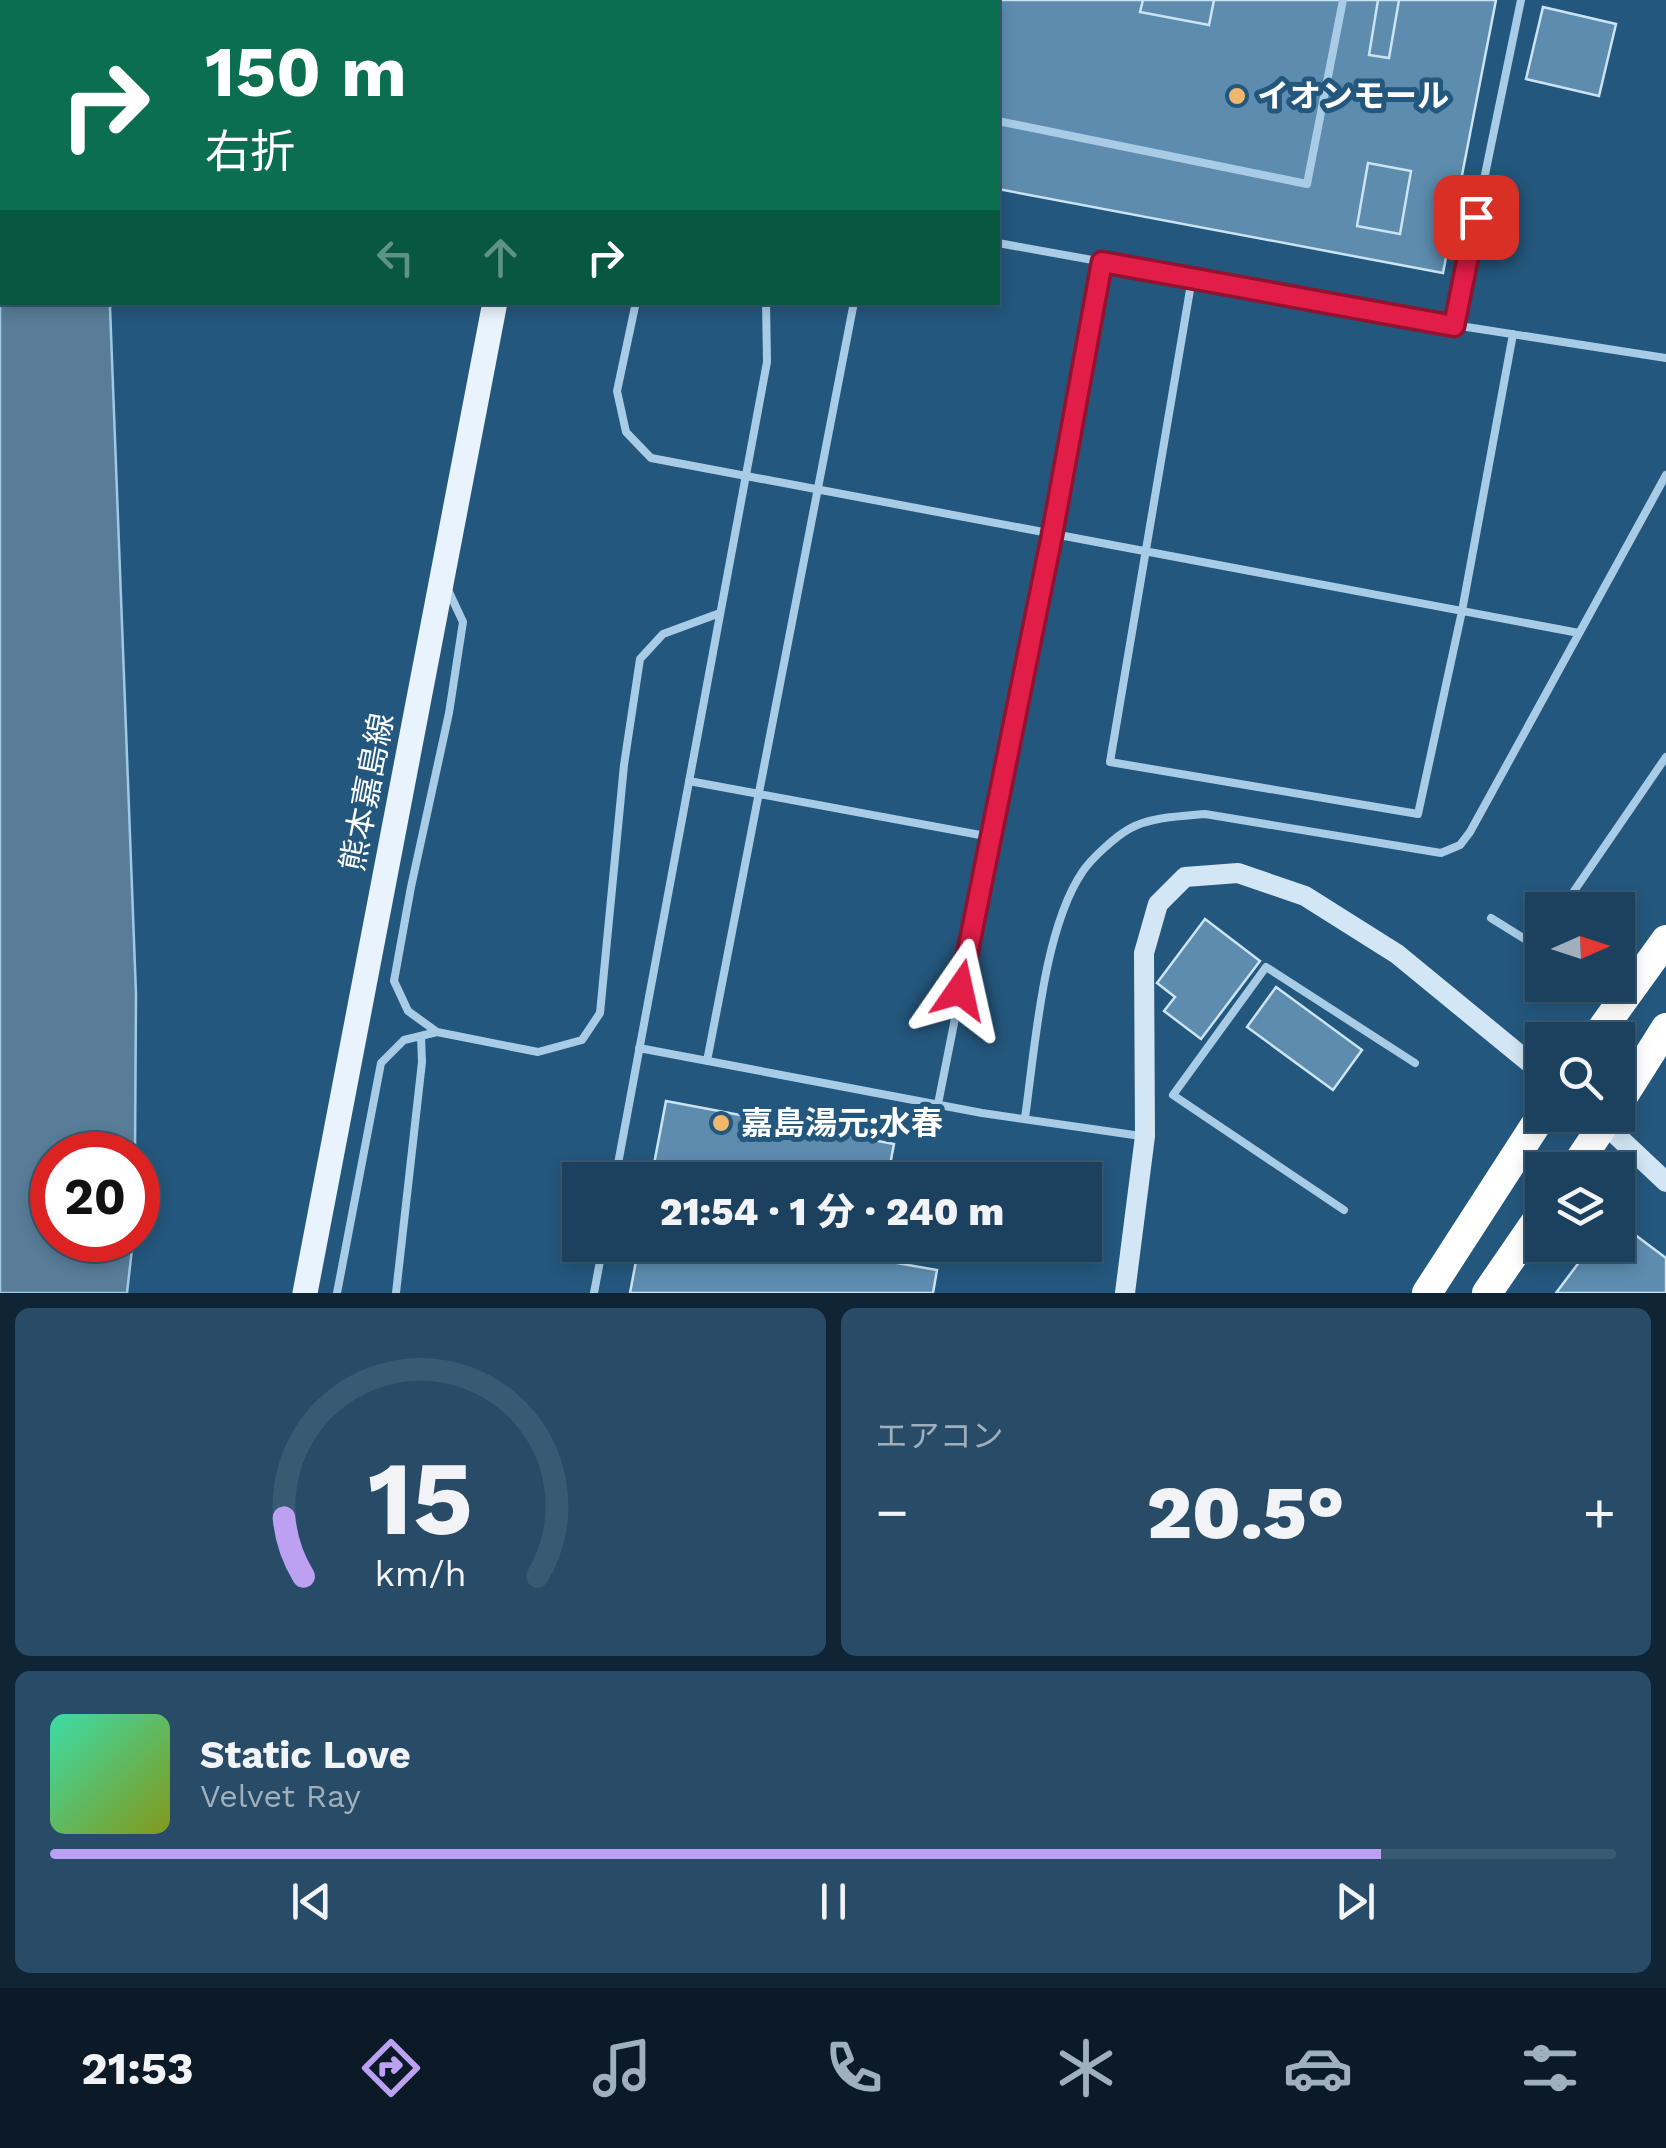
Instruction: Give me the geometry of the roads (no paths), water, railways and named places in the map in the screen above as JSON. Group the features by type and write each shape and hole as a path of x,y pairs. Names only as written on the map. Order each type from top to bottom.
{"highway":[{"path":"1607,1022 1666,940"},
{"path":"1635,1073 1666,1028"},
{"path":"1427,1293 1531,1132"},
{"path":"1487,1293 1525,1238"}],"main road":[{"name":"熊本嘉島線","path":"305,1293 494,305"}],"street":[{"path":"1126,1293 1146,1136 1144,953 1158,904 1185,877 1238,873 1305,896 1397,954 1525,1059"},
{"path":"1623,1132 1666,1182"}],"lane":[{"path":"1000,121 1308,184 1343,0"},
{"path":"1454,326 1521,0"},
{"path":"1000,243 1454,326 1666,358"},
{"path":"938,1104 1052,535 1102,262"},
{"path":"1192,278 1110,762 1418,814 1462,611 1514,334"},
{"path":"635,305 617,391 626,432 651,458 1579,633"},
{"path":"618,1162 768,362 766,305"},
{"path":"708,1061 853,305"},
{"path":"1025,1118 1041,1007 1060,923 1084,870 1130,828 1176,816 1205,814 1441,853 1460,846 1666,475"},
{"path":"442,578 463,622 449,713 410,887 394,981 408,1011 437,1032 538,1052 582,1040 600,1013 624,765 640,659 662,634 720,613"},
{"path":"1573,892 1666,756"},
{"path":"689,781 991,836"},
{"path":"1491,918 1525,939"},
{"path":"1173,1095 1266,967 1415,1063"},
{"path":"337,1293 381,1064 404,1040 437,1032"},
{"path":"396,1293 422,1062 421,1036"},
{"path":"639,1048 938,1104 1146,1136"},
{"path":"1144,1098 1173,1095 1344,1210"},
{"path":"594,1293 600,1262"}],"water":[{"path":"0,305 112,305 136,994 135,1132 30,1132 30,1262 131,1262 127,1293 0,1293"}],"place":[{"name":"イオンモール","path":"1237,96"},
{"name":"嘉島湯元;水春","path":"721,1123"}]}
